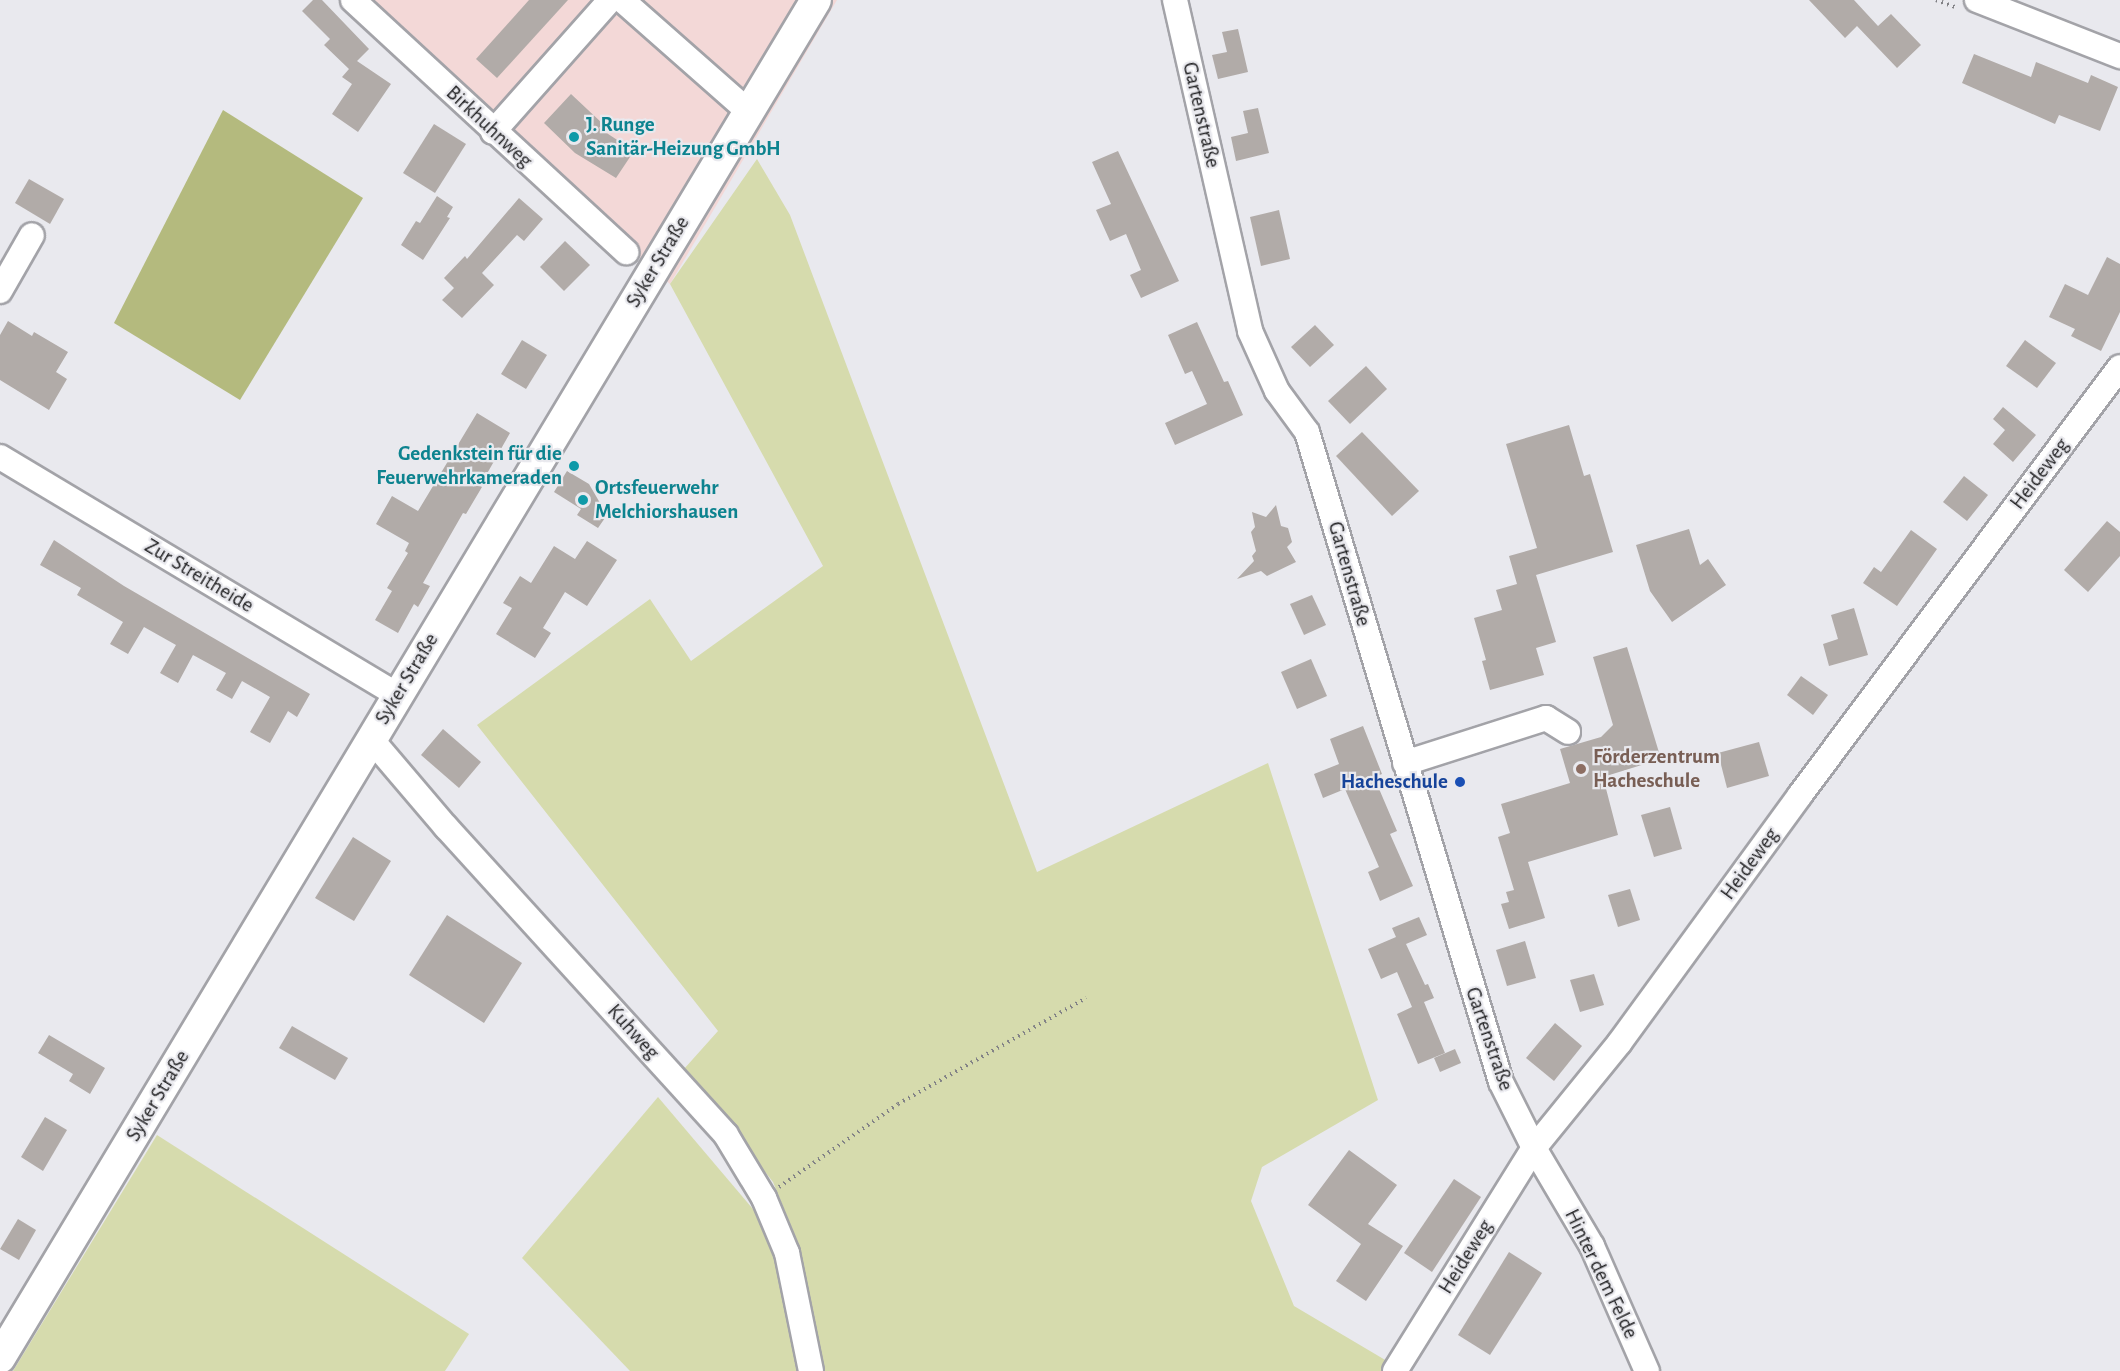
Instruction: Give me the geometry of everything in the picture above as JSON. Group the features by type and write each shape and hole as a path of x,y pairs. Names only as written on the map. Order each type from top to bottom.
{"main road":[{"name":"Syker Straße","path":"0,1358 816,0"}],"street":[{"name":"Birkhuhnweg","path":"353,0 493,132 626,252"},
{"path":"493,132 610,0"},
{"name":"Gartenstraße","path":"1175,0 1250,331 1277,391 1307,432 1501,1082 1534,1148"},
{"path":"1977,0 2120,56"},
{"path":"633,3 749,112"},
{"path":"0,291 33,235"},
{"name":"Heideweg","path":"1395,1371 1534,1148 1620,1042 1800,795 2120,367"},
{"name":"Zur Streitheide","path":"0,457 397,695"},
{"path":"1405,763 1546,718 1568,732"},
{"name":"Kuhweg","path":"371,739 446,827 726,1135 764,1198 787,1253 811,1371"},
{"name":"Hinter dem Felde","path":"1534,1148 1592,1246 1647,1371"}],"path":[{"path":"764,1198 898,1104 1086,998"}],"shaded area":[{"path":"340,0 837,0 670,284"}],"green space":[{"path":"223,110 363,198 240,400 114,323"},
{"path":"757,159 790,215 1037,872 1268,763 1378,1100 1262,1167 1251,1201 1294,1306 1392,1364 1388,1371 822,1371 793,1231 773,1182 684,1069 718,1031 477,725 650,599 691,661 823,566 670,284"},
{"path":"658,1097 758,1215 775,1261 798,1371 630,1371 522,1258"},
{"path":"157,1135 469,1334 445,1371 13,1371"}],"building":[{"path":"313,0 322,0 369,49 357,61 391,84 358,132 332,114 352,84 342,77 349,69 324,45 330,39 302,11"},
{"path":"529,0 568,0 497,78 476,59"},
{"path":"1809,0 1854,0 1878,26 1891,14 1921,45 1897,68 1857,26 1845,38"},
{"path":"1238,29 1248,72 1218,79 1212,55 1227,52 1222,32"},
{"path":"1974,54 2031,77 2036,62 2088,83 2091,75 2118,87 2100,131 2059,115 2055,124 1962,83"},
{"name":"J. Runge Sanitär-Heizung GmbH","path":"571,94 603,124 599,128 634,151 616,178 575,153 544,123"},
{"path":"1258,108 1269,153 1236,161 1231,137 1248,133 1243,111"},
{"path":"434,124 466,144 435,193 403,173"},
{"path":"1118,151 1179,281 1141,298 1130,275 1141,270 1126,234 1110,241 1096,210 1111,204 1092,162"},
{"path":"29,179 64,199 50,224 15,203"},
{"path":"437,196 453,207 447,217 450,218 423,260 401,245 416,221 420,223"},
{"path":"519,198 543,219 524,241 517,235 482,273 494,285 462,318 442,300 454,288 444,278 465,256 467,259"},
{"path":"1279,210 1290,259 1261,266 1250,217"},
{"path":"565,241 590,265 564,291 540,267"},
{"path":"2107,257 2120,264 2120,312 2101,351 2071,336 2075,329 2049,317 2065,284 2088,295"},
{"path":"8,321 32,336 34,332 68,352 56,372 67,379 49,410 0,380 0,335"},
{"path":"1197,322 1224,382 1228,381 1243,415 1175,445 1165,423 1207,404 1192,371 1185,374 1168,335"},
{"path":"1315,325 1334,345 1310,367 1291,347"},
{"path":"522,340 547,355 526,389 501,374"},
{"path":"2025,340 2056,363 2037,388 2006,366"},
{"path":"1366,366 1387,389 1350,424 1328,401"},
{"path":"2003,407 2036,435 2013,462 1993,444 2005,430 1993,419"},
{"path":"477,413 510,433 480,486 482,487 466,514 463,513 423,583 430,586 418,607 414,604 398,633 375,620 392,591 387,588 408,553 405,551 409,543 376,524 392,496 418,511"},
{"path":"1569,425 1584,476 1590,474 1613,552 1536,575 1556,642 1536,648 1544,675 1490,690 1482,661 1486,660 1474,618 1502,610 1496,590 1517,584 1509,556 1537,548 1506,444"},
{"path":"1362,432 1419,491 1392,516 1336,456"},
{"name":"Ortsfeuerwehr Melchiorshausen","path":"567,471 589,484 607,515 598,528 577,515 581,509 554,492"},
{"path":"1964,476 1988,495 1967,521 1943,502"},
{"path":"1276,505 1281,526 1288,528 1292,542 1287,547 1296,562 1267,576 1261,571 1237,579 1254,561 1252,556 1256,551 1251,532 1255,527 1252,512 1266,517"},
{"path":"2107,521 2120,532 2120,556 2088,592 2064,570"},
{"path":"1689,529 1700,565 1708,559 1726,585 1672,622 1650,591 1636,545"},
{"path":"1911,530 1937,549 1897,606 1863,583 1874,567 1881,572"},
{"path":"54,540 124,586 310,694 297,717 288,711 270,743 250,732 270,697 242,681 232,699 216,690 226,673 193,655 178,683 160,673 176,645 144,627 128,654 110,644 123,622 77,595 81,588 40,565"},
{"path":"587,541 617,560 587,606 565,592 543,628 551,633 535,658 496,634 512,608 503,603 520,576 531,583 554,546 575,559"},
{"path":"1312,595 1326,625 1304,635 1290,604"},
{"path":"1854,608 1868,655 1829,666 1823,644 1838,639 1831,615"},
{"path":"1627,647 1661,759 1603,777 1618,835 1528,862 1545,918 1509,929 1501,904 1509,902 1506,892 1514,890 1498,837 1510,833 1501,804 1570,783 1560,749 1601,737 1613,725 1593,657"},
{"path":"1311,659 1327,696 1297,709 1281,672"},
{"path":"1801,676 1828,695 1813,715 1787,695"},
{"path":"1363,726 1382,774 1374,777 1397,831 1390,834 1413,886 1380,901 1368,872 1379,867 1345,789 1323,798 1314,774 1339,764 1330,739"},
{"path":"443,729 481,762 459,788 421,755"},
{"path":"1759,742 1769,776 1727,788 1718,753"},
{"path":"1670,807 1682,849 1654,857 1641,815"},
{"path":"353,837 391,861 354,921 315,898"},
{"path":"1630,889 1640,920 1618,927 1608,895"},
{"path":"447,915 522,963 484,1023 409,975"},
{"path":"1419,917 1427,935 1406,944 1425,985 1428,984 1434,998 1424,1002 1445,1053 1418,1064 1397,1014 1412,1007 1397,972 1381,979 1368,949 1396,937 1392,928"},
{"path":"1525,941 1536,978 1507,986 1496,950"},
{"path":"1594,974 1604,1005 1580,1012 1570,980"},
{"path":"1555,1023 1582,1046 1554,1081 1526,1058"},
{"path":"292,1026 348,1058 335,1080 279,1048"},
{"path":"49,1035 105,1068 90,1094 69,1081 73,1074 38,1053"},
{"path":"1455,1049 1461,1063 1440,1072 1434,1058"},
{"path":"45,1117 67,1130 43,1171 21,1157"},
{"path":"1349,1150 1397,1185 1368,1224 1403,1246 1366,1301 1336,1281 1361,1244 1308,1205"},
{"path":"1454,1179 1481,1197 1432,1272 1404,1253"},
{"path":"18,1219 36,1230 19,1260 0,1249"},
{"path":"1509,1252 1542,1273 1490,1355 1458,1335"}],"place":[{"name":"J. Runge Sanitär-Heizung GmbH","path":"574,137"},
{"name":"Gedenkstein für die Feuerwehrkameraden","path":"574,466"},
{"name":"Ortsfeuerwehr Melchiorshausen","path":"583,500"},
{"name":"Förderzentrum Hacheschule","path":"1581,769"},
{"name":"Hacheschule","path":"1460,782"}]}
